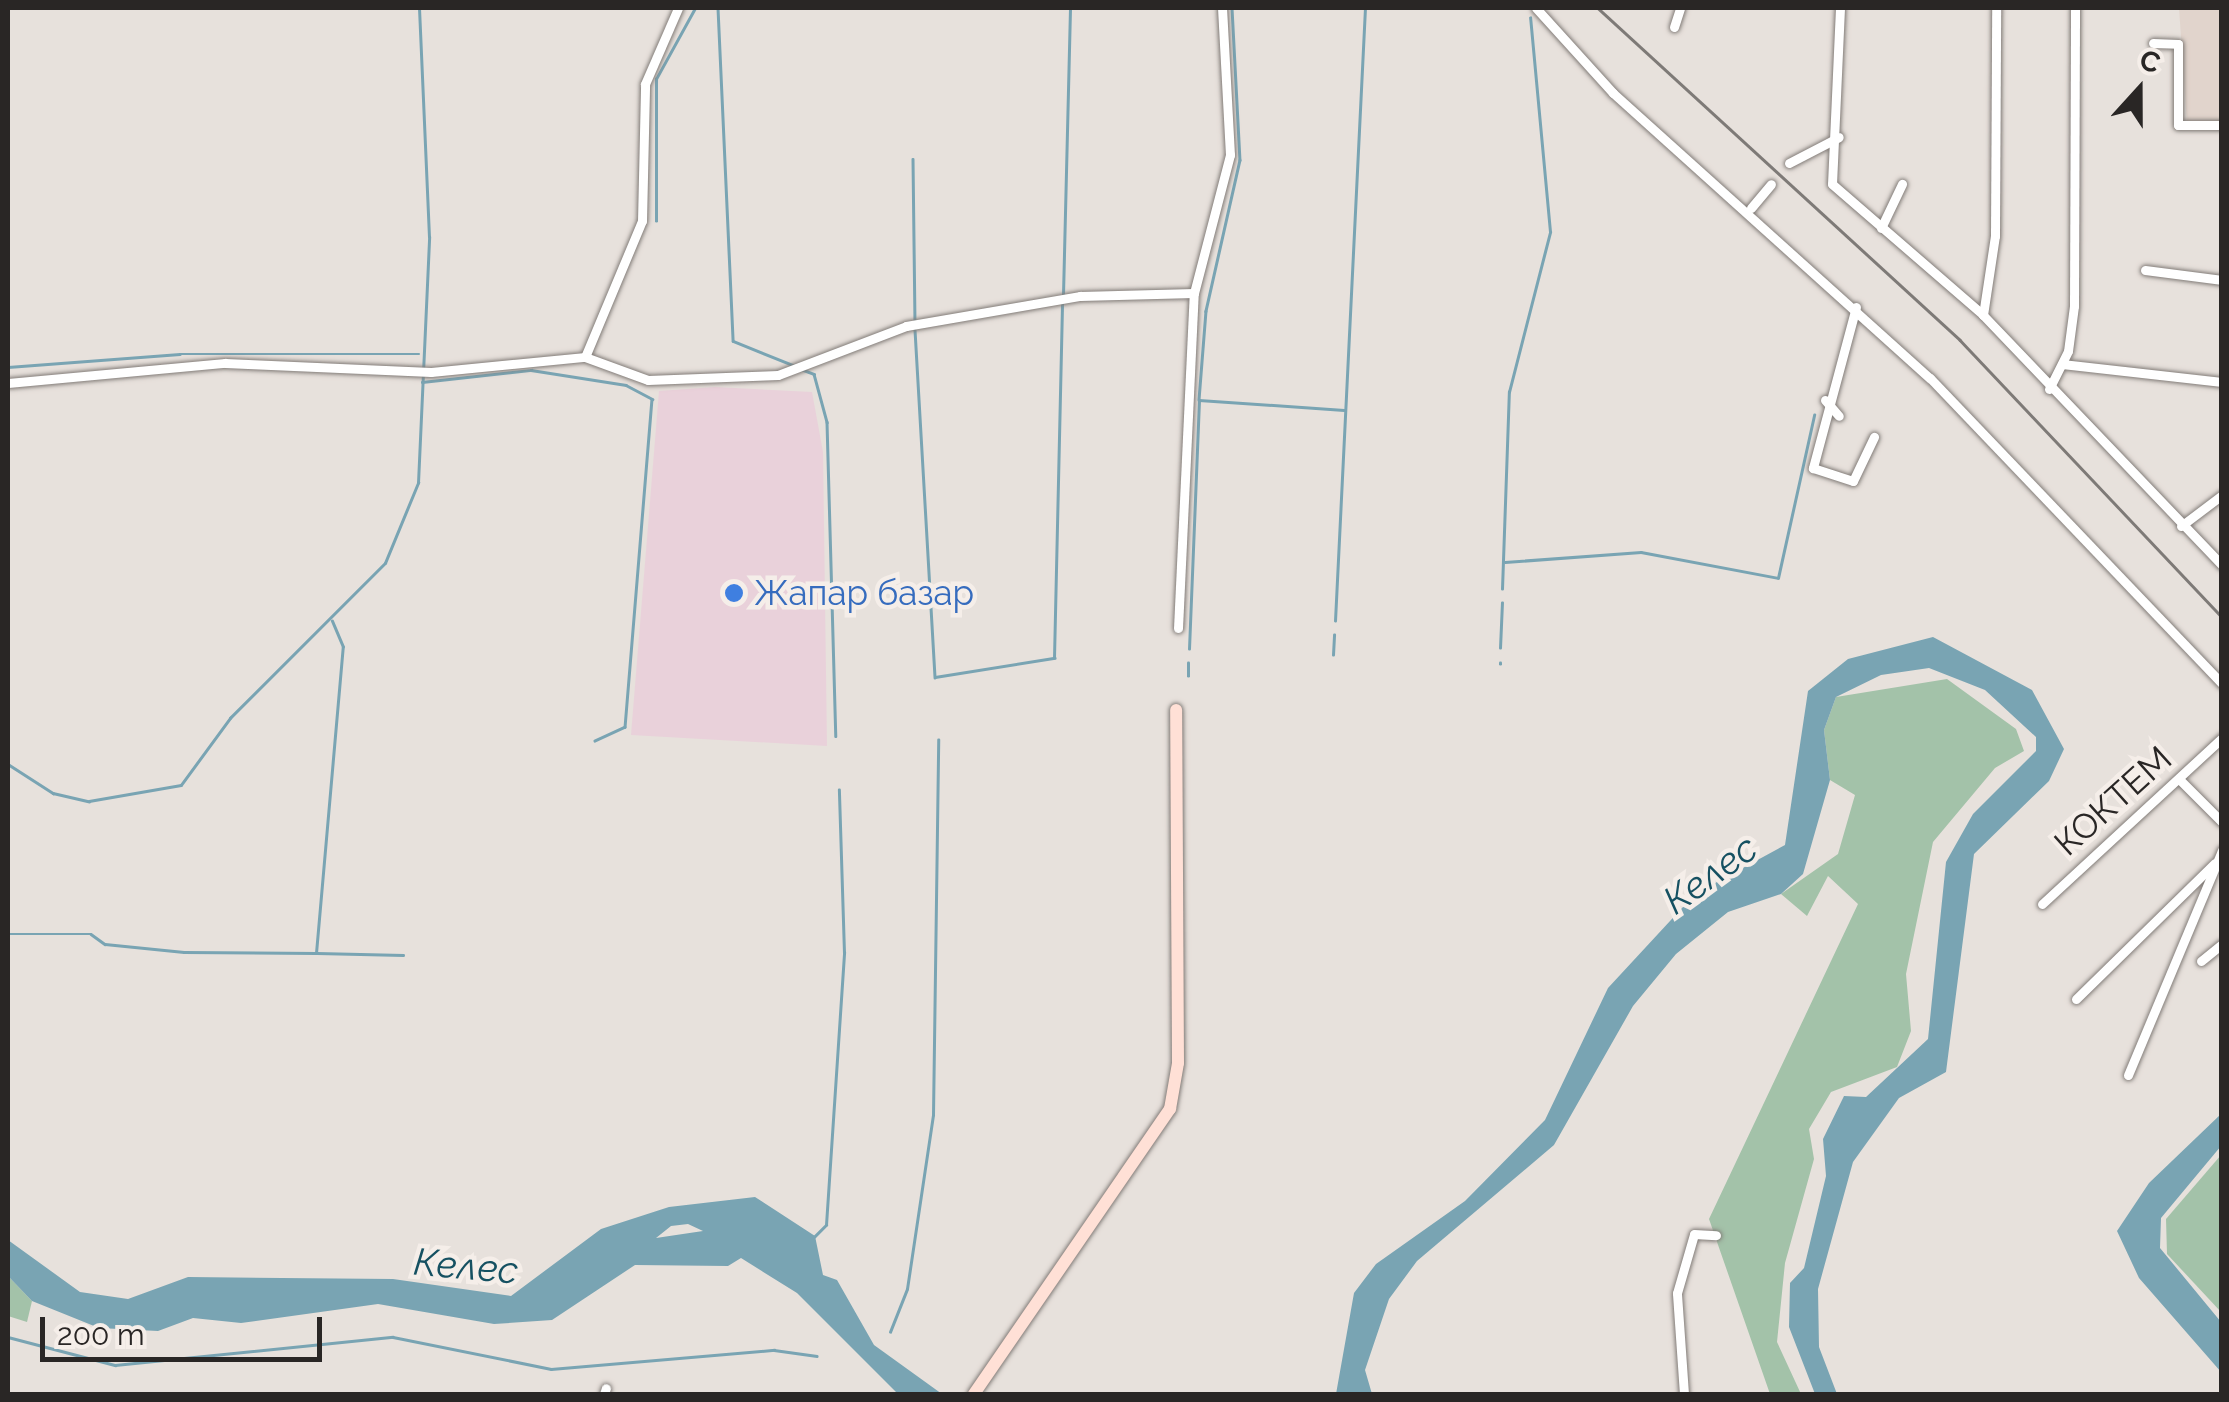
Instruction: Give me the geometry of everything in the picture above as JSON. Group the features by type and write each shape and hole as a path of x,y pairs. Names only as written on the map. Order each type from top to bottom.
{"street":[{"path":"585,357 642,221 645,84 678,8"},
{"path":"1178,628 1194,293 1230,156 1222,8"},
{"path":"1536,8 1614,93 1751,208 1856,307 2222,684"},
{"path":"1674,27 1680,8"},
{"path":"1840,8 1839,137 1832,184 1983,315 2222,565"},
{"path":"1983,315 1995,236 1996,8"},
{"path":"2049,388 2062,364 2074,306 2075,8"},
{"path":"2153,43 2178,44 2178,125 2222,125"},
{"path":"1789,163 1839,137"},
{"path":"1751,208 1771,184"},
{"path":"1881,228 1902,184"},
{"path":"2145,270 2222,280"},
{"path":"8,384 226,363 431,372 585,357 648,380 778,375 906,326 1080,296 1194,293"},
{"path":"1856,307 1825,400 1817,472 1853,481 1874,437"},
{"path":"2062,364 2222,382"},
{"path":"1825,400 1839,416"},
{"path":"2181,526 2222,495"},
{"path":"974,1394 1170,1109 1178,1063 1176,710"},
{"name":"КОКТЕМ","path":"2042,904 2222,738"},
{"path":"2180,780 2222,822"},
{"path":"2076,999 2219,856"},
{"path":"2128,1075 2219,856"},
{"path":"2201,961 2222,944"},
{"path":"1684,1394 1677,1294 1694,1234 1716,1235"}],"shaded area":[{"path":"2179,8 2221,8 2221,121 2187,123"},
{"name":"Жапар базар","path":"715,387 812,392 823,452 827,746 631,735 659,391"}],"green space":[{"path":"1947,679 2016,729 2024,751 1995,768 1933,842 1906,974 1911,1031 1897,1067 1831,1092 1809,1129 1814,1159 1785,1263 1777,1342 1801,1394 1770,1394 1709,1219 1858,904 1828,876 1807,916 1781,894 1838,854 1855,795 1830,780 1824,730 1836,697"},
{"path":"2221,1155 2221,1312 2167,1254 2166,1219"},
{"path":"8,1276 32,1301 27,1322 8,1316"}],"water":[{"name":"Келес","path":"1933,637 2032,690 2064,749 2049,781 1974,854 1946,1072 1899,1098 1853,1162 1818,1289 1819,1347 1837,1394 1815,1394 1789,1327 1790,1283 1804,1268 1826,1176 1823,1139 1844,1096 1866,1097 1928,1039 1946,862 1973,814 2036,751 2036,737 1985,690 1929,668 1881,675 1836,697 1824,730 1830,780 1803,874 1781,894 1728,912 1676,954 1633,1006 1554,1145 1417,1261 1389,1299 1365,1370 1372,1394 1336,1394 1354,1293 1376,1264 1465,1201 1545,1120 1608,988 1695,894 1785,845 1808,691 1848,659"},
{"path":"2221,1114 2221,1146 2161,1218 2160,1248 2221,1322 2221,1372 2139,1278 2117,1231 2149,1183"},
{"name":"Келес","path":"755,1197 815,1236 823,1275 837,1280 874,1345 942,1394 898,1394 797,1293 741,1258 728,1266 635,1265 552,1320 494,1324 378,1304 241,1323 193,1318 158,1331 99,1328 32,1301 8,1276 8,1240 80,1292 128,1299 188,1277 393,1279 511,1296 601,1229 669,1207","holes":["688,1224 703,1231 656,1238 671,1226"]}],"waterway":[{"path":"8,764 53,793 89,801 181,785 230,718 385,563 418,483 429,237 419,8"},
{"path":"656,221 656,79 695,8"},
{"path":"718,8 733,341 793,365"},
{"path":"1063,295 1070,8"},
{"path":"1232,8 1240,160 1206,311 1199,400 1344,410"},
{"path":"1335,621 1365,8"},
{"path":"1502,589 1509,392 1550,232 1530,18"},
{"path":"913,159 915,322"},
{"path":"915,330 935,677 1054,658 1062,303"},
{"path":"8,367 180,354 419,354"},
{"path":"801,369 814,374 827,422 836,736"},
{"path":"422,382 531,370 626,385 652,399 625,727 595,741"},
{"path":"1189,649 1199,401"},
{"path":"1505,562 1641,552 1778,578 1814,415"},
{"path":"1500,648 1502,603"},
{"path":"8,934 91,934 105,944 184,952 316,953 343,647 332,621"},
{"path":"1333,655 1334,635"},
{"path":"1188,663 1188,676"},
{"path":"890,1332 907,1289 933,1115 938,740"},
{"path":"814,1237 826,1225 844,953 839,790"},
{"path":"317,953 403,955"},
{"path":"8,1337 115,1365 393,1337 551,1369 774,1350 817,1356"}],"railway":[{"path":"1598,8 1960,340 2222,617"}],"place":[{"name":"Жапар базар","path":"734,593"}]}
